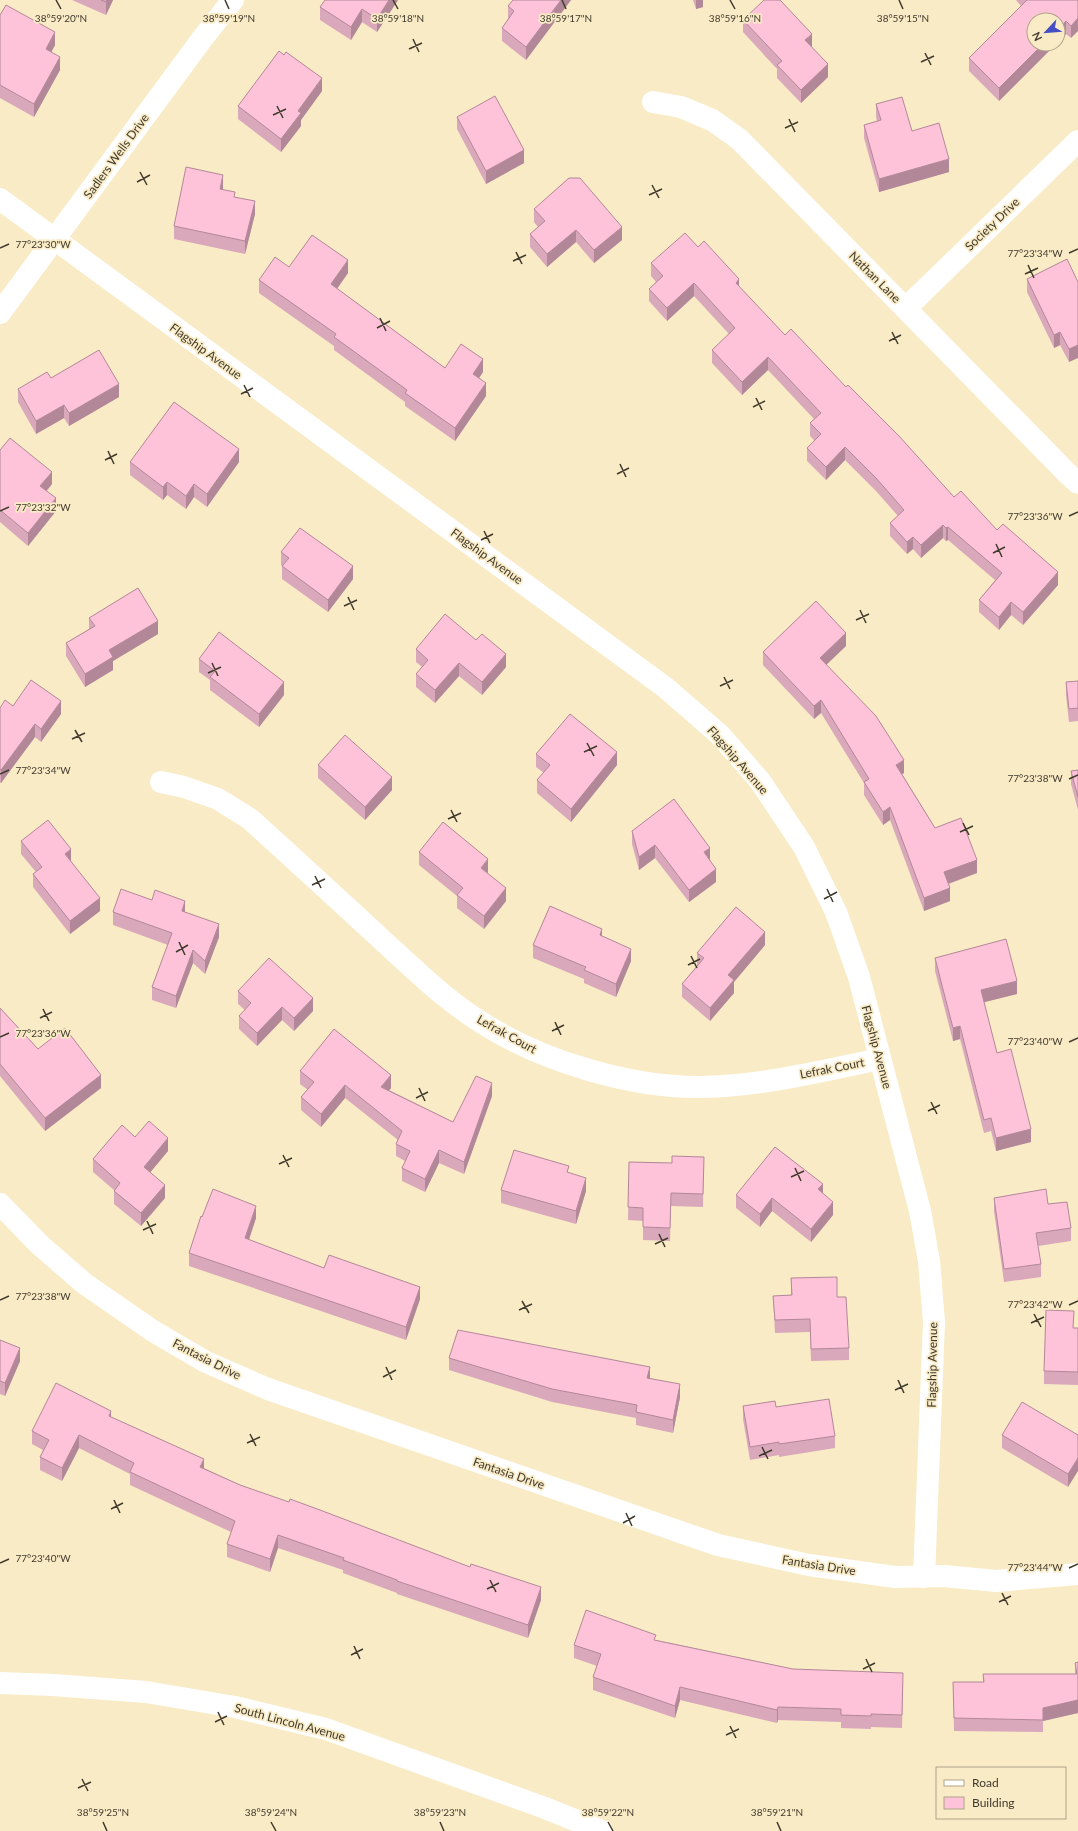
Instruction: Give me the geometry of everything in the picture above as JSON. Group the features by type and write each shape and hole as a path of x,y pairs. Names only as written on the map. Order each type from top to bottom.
{"street":[{"name":"Sadlers Wells Drive","path":"0,313 232,0"},
{"name":"Nathan Lane","path":"653,102 681,107 712,120 739,139 1078,483"},
{"name":"Society Drive","path":"906,308 1078,140"},
{"name":"Flagship Avenue","path":"0,198 666,688 720,736 760,782 804,847 838,919 859,977 920,1211 929,1261 934,1322 924,1577"},
{"name":"Lefrak Court","path":"161,782 184,787 218,800 250,819 441,993 485,1025 542,1054 580,1068 639,1082 697,1087 754,1084 880,1059"},
{"name":"Fantasia Drive","path":"0,1204 40,1245 85,1284 153,1330 206,1362 268,1389 718,1545 809,1565 894,1577 944,1576 996,1581 1078,1574"},
{"name":"South Lincoln Avenue","path":"0,1683 53,1685 146,1692 235,1707 326,1729 545,1808 602,1831"}],"building":[{"path":"325,0 389,0 377,19 362,9 351,27 320,7"},
{"path":"513,0 561,0 526,47 502,28 514,11 508,6"},
{"path":"764,0 780,0 812,34 805,40 828,64 801,90 777,65 782,61 743,20"},
{"path":"1027,0 1078,0 1078,18 1071,26 1066,21 1066,12 1026,12 1026,52 1035,52 999,88 969,58"},
{"path":"6,5 55,32 46,49 60,57 34,104 0,85 0,15"},
{"path":"279,51 284,55 286,52 322,78 298,111 301,113 281,139 238,106"},
{"path":"495,96 524,150 486,171 457,117"},
{"path":"902,97 912,131 939,123 949,159 879,179 864,125 881,120 876,104"},
{"path":"186,167 223,175 220,189 235,192 234,197 255,201 245,241 174,226"},
{"path":"569,178 580,178 622,227 594,250 576,230 547,254 530,234 545,221 534,209"},
{"path":"685,233 698,247 704,241 739,279 736,283 785,335 791,329 846,387 848,385 899,436 954,497 961,491 997,530 1003,524 1058,572 1023,612 1011,602 999,617 979,600 1002,573 948,527 946,528 943,525 921,545 913,537 907,542 890,523 904,510 876,478 845,447 826,467 807,448 821,434 810,423 821,413 768,357 742,382 712,350 735,328 694,283 667,308 649,289 663,276 651,263"},
{"path":"312,235 348,260 331,284 445,368 461,344 483,359 473,374 486,383 455,428 405,393 407,390 334,337 336,334 259,280 275,257 289,267"},
{"path":"1067,259 1078,282 1078,345 1069,349 1060,332 1054,335 1027,279"},
{"path":"99,350 119,384 69,413 64,405 36,421 18,389 47,372 51,378"},
{"path":"174,402 239,449 207,494 194,484 186,496 167,482 163,487 130,462"},
{"path":"10,438 52,472 40,486 56,498 28,533 0,510 0,450"},
{"path":"300,528 353,566 328,600 282,566 289,558 281,552"},
{"path":"138,588 158,621 109,650 113,657 85,674 66,643 95,626 89,618"},
{"path":"816,601 846,633 820,658 876,716 904,760 896,765 935,828 961,818 977,860 944,872 950,888 924,898 890,807 883,812 864,782 869,779 821,700 814,706 763,652"},
{"path":"445,614 476,640 482,634 506,654 482,682 459,663 435,690 416,674 428,660 416,649"},
{"path":"219,632 284,682 259,714 210,677 215,671 199,659"},
{"path":"31,680 61,701 41,729 35,724 0,770 0,708 5,700 13,706"},
{"path":"1078,681 1078,708 1069,709 1066,682"},
{"path":"570,714 617,752 571,809 537,780 550,765 536,754"},
{"path":"345,735 392,777 365,807 318,765"},
{"path":"1078,770 1078,797 1071,771"},
{"path":"674,799 710,848 704,852 716,869 689,890 655,845 639,857 632,831"},
{"path":"48,820 71,849 65,854 100,898 70,921 33,874 42,867 21,841"},
{"path":"443,822 488,859 481,868 506,888 484,916 457,895 463,888 419,852"},
{"path":"121,889 152,900 155,890 185,901 182,911 219,924 205,961 193,950 176,996 152,987 172,933 113,912"},
{"path":"550,906 602,929 600,935 631,949 616,984 584,970 586,967 533,945"},
{"path":"736,907 765,932 728,975 734,980 710,1008 682,984 704,958 697,953"},
{"path":"1006,939 1017,981 981,990 997,1053 1011,1049 1031,1129 996,1138 991,1118 984,1120 960,1026 953,1028 935,958"},
{"path":"269,958 313,998 294,1018 282,1007 257,1033 239,1016 251,1003 238,991"},
{"path":"0,1008 38,1049 65,1028 101,1075 45,1118 0,1064"},
{"path":"334,1029 391,1075 381,1087 453,1122 476,1076 492,1083 464,1162 439,1150 425,1179 402,1168 410,1151 396,1144 402,1131 345,1085 321,1114 301,1097 314,1082 300,1071"},
{"path":"149,1121 168,1138 144,1167 165,1185 141,1213 114,1191 120,1183 93,1159 122,1125 135,1137"},
{"path":"775,1147 823,1184 818,1189 833,1202 811,1229 772,1198 760,1214 736,1195"},
{"path":"514,1150 569,1166 567,1172 586,1178 576,1211 501,1190"},
{"path":"672,1156 704,1157 703,1194 671,1193 670,1228 643,1227 643,1208 628,1207 629,1162 672,1163"},
{"path":"213,1189 256,1206 245,1238 324,1268 329,1255 420,1287 406,1327 189,1253 201,1216 202,1217"},
{"path":"1046,1189 1048,1204 1067,1202 1071,1228 1036,1233 1041,1264 1004,1269 994,1198"},
{"path":"837,1277 837,1297 846,1297 849,1348 811,1349 810,1319 775,1320 773,1296 792,1295 791,1278"},
{"path":"1046,1310 1074,1311 1073,1328 1078,1328 1078,1372 1044,1371"},
{"path":"458,1330 650,1367 647,1378 680,1384 673,1420 636,1412 637,1405 552,1389 449,1358"},
{"path":"0,1340 20,1348 5,1383 0,1381"},
{"path":"56,1383 111,1411 109,1416 204,1459 200,1467 240,1485 289,1502 290,1499 470,1567 471,1564 541,1587 528,1625 397,1581 343,1560 344,1558 278,1535 270,1559 227,1544 235,1521 130,1472 134,1463 79,1435 62,1468 40,1457 49,1440 32,1431"},
{"path":"829,1399 835,1436 779,1444 779,1442 750,1447 743,1406 775,1401 776,1407"},
{"path":"1022,1402 1078,1435 1078,1458 1068,1474 1002,1435"},
{"path":"586,1610 656,1635 654,1640 793,1669 903,1673 902,1715 841,1715 841,1709 778,1707 777,1710 680,1687 675,1706 593,1677 601,1654 574,1645"},
{"path":"1078,1662 1078,1700 1043,1708 1043,1720 954,1718 953,1682 984,1682 983,1674 1077,1674 1075,1663"}]}
